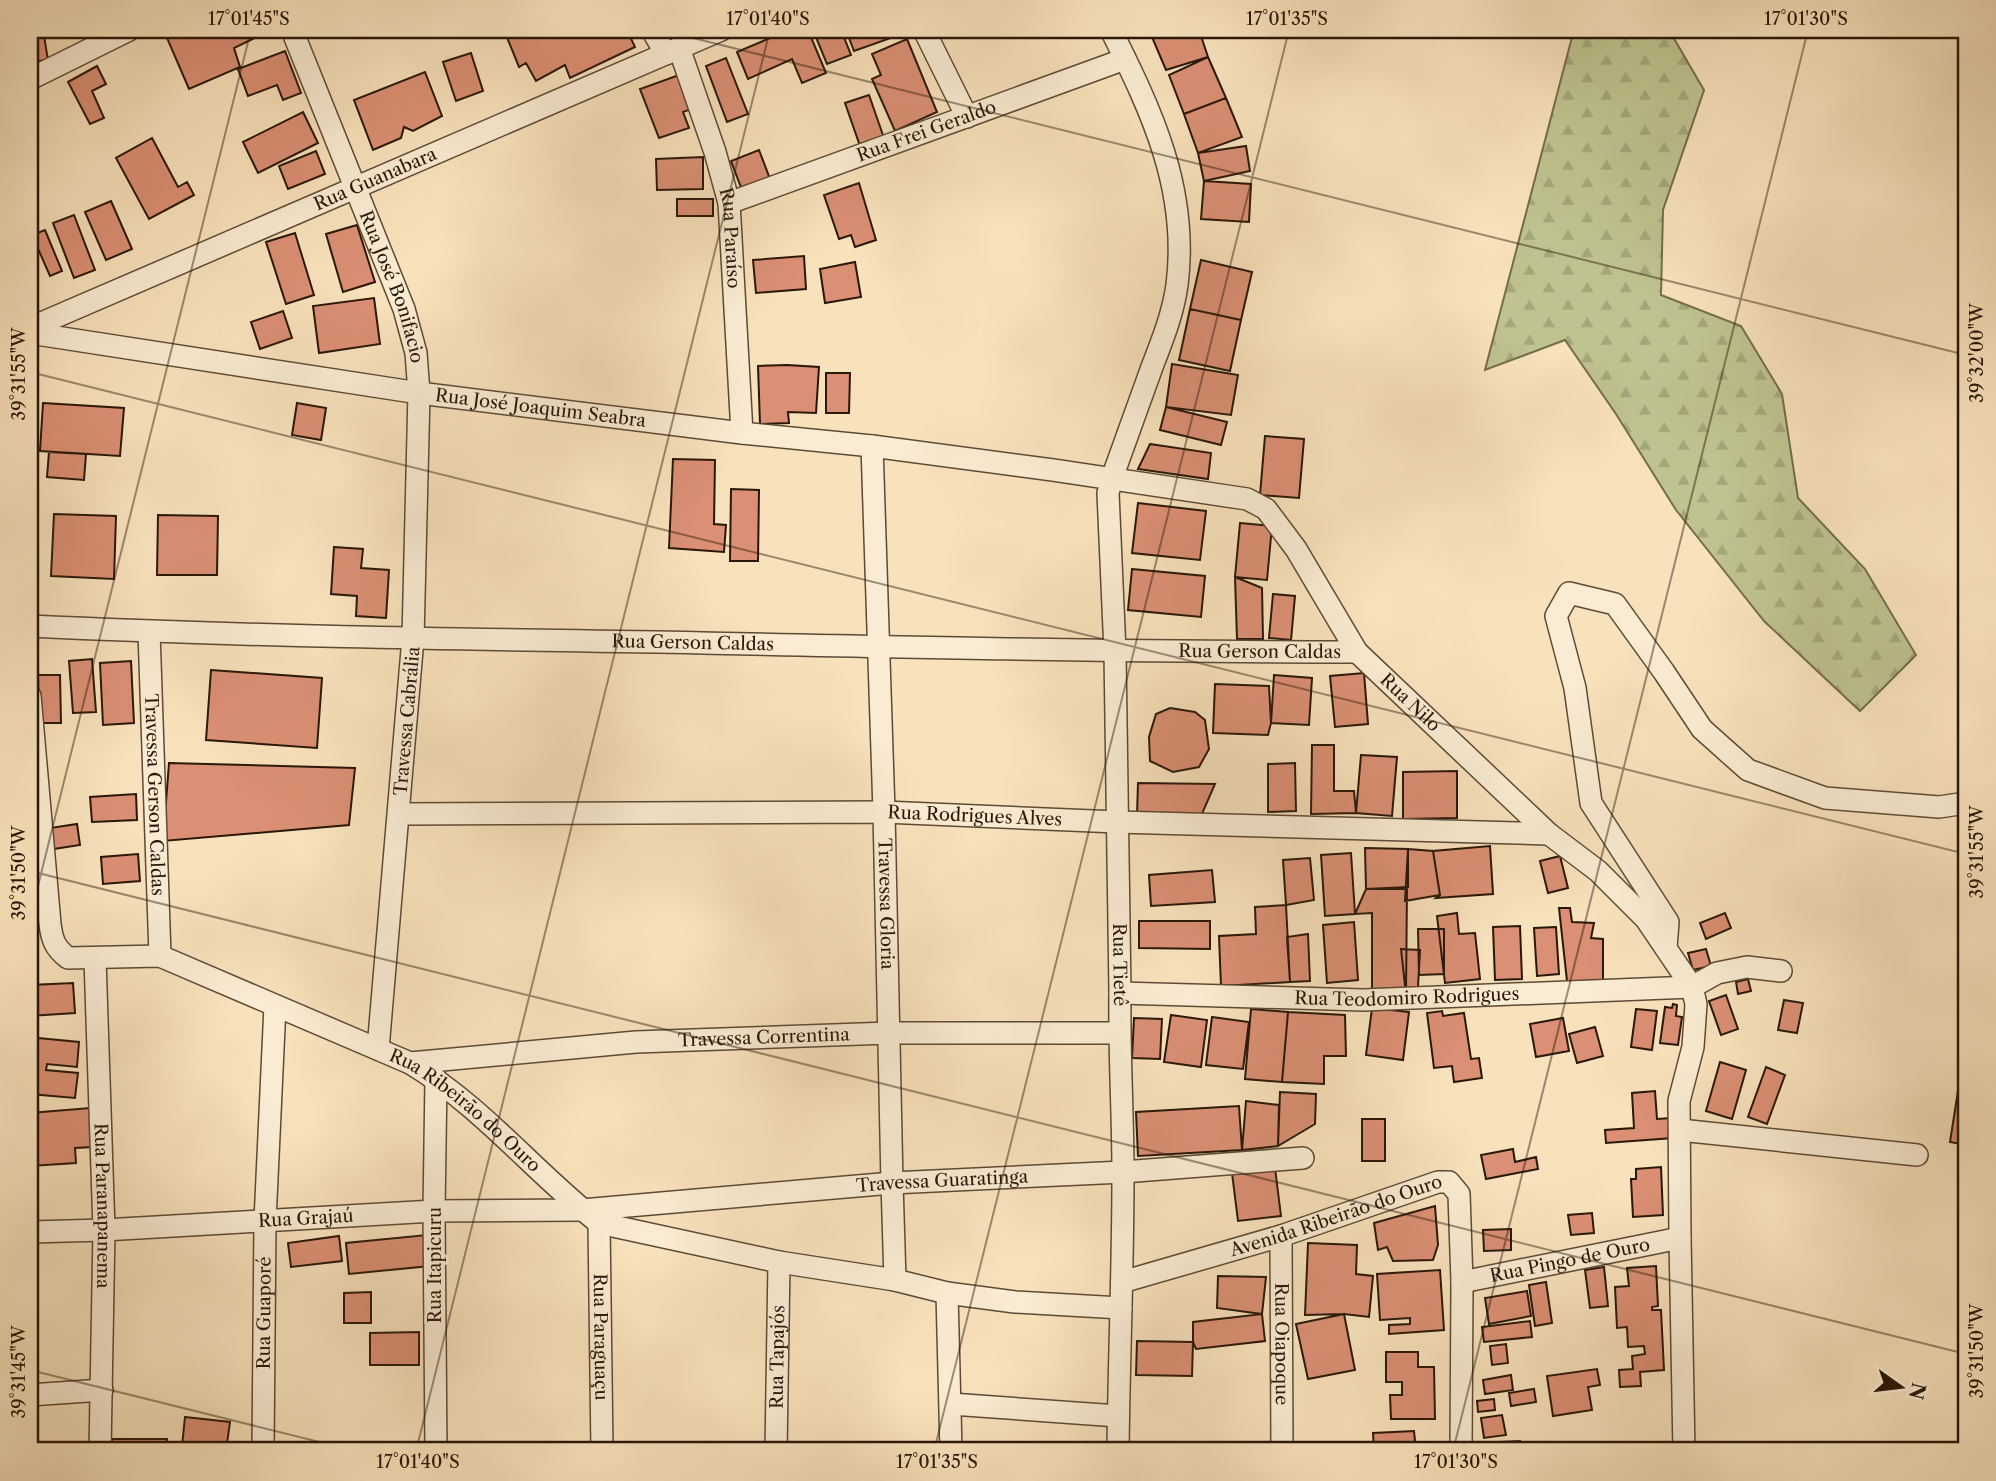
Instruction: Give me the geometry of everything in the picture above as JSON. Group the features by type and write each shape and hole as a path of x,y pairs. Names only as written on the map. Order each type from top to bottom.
{"street":[{"path":"30,79 129,30"},
{"name":"Rua José Bonifacio","path":"292,30 404,309 416,354 419,393"},
{"name":"Rua Paraíso","path":"652,30 672,51 715,152 729,203 741,433"},
{"name":"Rua Guanabara","path":"30,328 721,30"},
{"path":"924,30 967,117"},
{"name":"Rua Tietê","path":"1111,30 1149,111 1168,160 1176,205 1178,247 1177,285 1169,320 1108,493 1115,652 1123,1172 1118,1451"},
{"name":"Rua Frei Geraldo","path":"729,203 1125,59"},
{"name":"Rua José Joaquim Seabra","path":"30,333 419,393 741,433 872,446 1112,478"},
{"name":"Travessa Cabrália","path":"378,1049 413,638 419,393"},
{"name":"Travessa Gloria","path":"872,446 895,1280"},
{"name":"Rua Nilo","path":"1112,478 1247,499 1266,509 1296,549 1357,652 1549,834 1598,871 1646,919 1692,987"},
{"path":"1666,948 1668,922 1591,803 1575,688 1556,616 1569,593 1615,604 1702,729 1748,770 1825,798 1939,807 1966,803"},
{"name":"Rua Gerson Caldas","path":"30,626 149,632 1115,652 1357,652"},
{"name":"Travessa Gerson Caldas","path":"149,632 160,956"},
{"name":"Rua Ribeirão do Ouro","path":"30,696 52,940 58,950 68,958 160,956 410,1063 436,1079 494,1126 599,1223 779,1262 895,1280"},
{"name":"Rua Rodrigues Alves","path":"399,814 884,812 1117,822 1549,834"},
{"name":"Rua Paranapanema","path":"95,959 104,1230 100,1451"},
{"path":"1684,1451 1679,1101 1693,1047 1696,1004 1692,987 1717,973 1747,967 1781,971"},
{"name":"Rua Teodomiro Rodrigues","path":"1120,993 1363,1000 1692,987"},
{"name":"Rua Guaporé","path":"263,1451 265,1221 275,1006"},
{"name":"Travessa Correntina","path":"410,1063 636,1042 889,1033 1119,1033"},
{"name":"Rua Itapicuru","path":"436,1079 436,1451"},
{"path":"1680,1130 1917,1155"},
{"name":"Travessa Guaratinga","path":"582,1210 892,1183 1123,1172 1303,1157"},
{"name":"Avenida Ribeirão do Ouro","path":"1122,1282 1281,1236 1438,1182 1449,1182 1459,1194 1462,1282 1461,1451"},
{"name":"Rua Grajaú","path":"30,1232 434,1211 582,1210"},
{"name":"Rua Paraguaçu","path":"599,1223 602,1451"},
{"name":"Rua Oiapoque","path":"1281,1236 1282,1451"},
{"name":"Rua Pingo de Ouro","path":"1462,1282 1680,1238"},
{"name":"Rua Tapajós","path":"776,1451 779,1262"},
{"path":"895,1280 947,1293 1015,1303 1121,1308"},
{"path":"947,1293 951,1451"},
{"path":"30,1395 102,1390"},
{"path":"951,1404 1118,1416"}],"green space":[{"path":"1593,30 1669,30 1704,90 1663,210 1661,295 1741,326 1782,394 1798,498 1865,569 1916,655 1860,711 1764,621 1676,510 1616,414 1565,340 1485,370 1572,37"}],"building":[{"path":"30,30 43,30 48,60 30,62"},
{"path":"271,30 234,48 240,67 189,89 164,31"},
{"path":"515,30 627,30 635,47 570,78 565,65 536,81 526,63 519,67 506,35"},
{"path":"789,30 808,30 826,73 802,83 792,59 748,79 737,52"},
{"path":"813,30 841,30 851,55 827,64"},
{"path":"846,30 904,30 905,33 854,51"},
{"path":"1149,30 1199,30 1208,57 1166,70"},
{"path":"907,39 937,112 895,131 872,79 881,75 872,54"},
{"path":"285,51 301,93 283,100 277,85 248,96 238,69"},
{"path":"471,53 483,91 456,101 443,62"},
{"path":"1208,57 1226,98 1184,114 1169,75"},
{"path":"726,58 748,114 727,122 706,66"},
{"path":"97,66 106,84 92,91 104,118 90,124 68,82"},
{"path":"425,72 442,116 413,131 404,127 401,138 373,150 354,100"},
{"path":"679,75 691,109 683,112 689,128 659,138 640,89"},
{"path":"869,95 884,138 860,146 845,103"},
{"path":"1226,98 1242,137 1198,153 1184,114"},
{"path":"303,112 318,143 258,173 243,142"},
{"path":"152,138 178,187 187,182 194,195 149,219 116,158"},
{"path":"1246,146 1250,171 1204,181 1198,153"},
{"path":"759,150 770,179 742,190 731,161"},
{"path":"316,151 325,174 288,189 279,166"},
{"path":"703,157 703,189 657,190 656,159"},
{"path":"1204,181 1251,184 1249,222 1201,219"},
{"path":"859,183 876,240 855,247 851,235 839,239 824,195"},
{"path":"677,199 713,199 713,216 677,216"},
{"path":"111,201 132,249 106,260 85,212"},
{"path":"74,215 95,270 74,278 53,223"},
{"path":"357,225 375,282 343,292 326,234"},
{"path":"45,230 62,271 50,276 32,235"},
{"path":"295,233 314,295 286,304 266,242"},
{"path":"804,256 806,289 756,293 753,260"},
{"path":"1201,260 1252,272 1241,320 1190,309"},
{"path":"855,262 861,297 825,303 820,269"},
{"path":"374,298 380,344 319,353 313,306"},
{"path":"1190,309 1241,320 1230,371 1179,360"},
{"path":"283,311 292,338 260,349 251,322"},
{"path":"1172,364 1238,375 1231,415 1166,407"},
{"path":"758,366 819,367 816,413 788,412 789,423 760,424"},
{"path":"826,373 850,373 849,413 826,413"},
{"path":"43,403 124,408 120,456 40,451"},
{"path":"297,403 326,408 321,440 292,435"},
{"path":"1166,407 1227,422 1221,445 1160,430"},
{"path":"1265,436 1304,439 1299,498 1260,495"},
{"path":"1150,444 1211,453 1208,479 1138,469"},
{"path":"49,452 86,454 84,480 47,477"},
{"path":"673,459 715,460 714,524 726,525 724,552 669,548"},
{"path":"731,489 759,490 758,561 730,561"},
{"path":"1138,503 1206,511 1200,560 1132,553"},
{"path":"54,514 116,516 114,579 51,576"},
{"path":"158,515 218,516 217,575 157,575"},
{"path":"1240,523 1272,526 1267,580 1235,577"},
{"path":"334,547 363,549 361,568 389,570 386,618 356,616 357,596 331,594"},
{"path":"1132,569 1205,576 1201,617 1128,610"},
{"path":"1235,577 1262,588 1263,639 1237,639"},
{"path":"1273,594 1295,596 1291,640 1269,638"},
{"path":"92,659 96,712 73,713 69,661"},
{"path":"131,661 134,723 103,725 100,663"},
{"path":"211,670 322,678 317,748 206,740"},
{"path":"1364,673 1368,724 1335,727 1330,676"},
{"path":"38,675 60,675 61,723 39,723"},
{"path":"1274,675 1312,678 1309,725 1271,723"},
{"path":"1215,684 1269,686 1271,723 1268,735 1213,733"},
{"path":"1170,708 1195,712 1205,720 1209,749 1199,767 1173,772 1150,761 1149,737 1156,714"},
{"path":"1312,745 1334,745 1334,791 1354,791 1356,813 1311,814"},
{"path":"1361,755 1397,757 1392,816 1356,813"},
{"path":"169,763 355,768 349,825 163,841"},
{"path":"1295,763 1296,811 1268,812 1268,764"},
{"path":"1457,771 1457,818 1403,819 1403,772"},
{"path":"1138,783 1215,784 1201,816 1137,815"},
{"path":"136,794 137,820 92,822 90,797"},
{"path":"77,824 80,845 47,850 44,829"},
{"path":"1490,846 1493,894 1436,898 1440,895 1433,851"},
{"path":"1365,848 1408,849 1408,887 1366,889"},
{"path":"1408,849 1433,851 1440,895 1405,901"},
{"path":"1351,853 1355,914 1325,916 1321,855"},
{"path":"138,854 140,881 103,884 101,857"},
{"path":"1560,856 1568,888 1548,893 1540,861"},
{"path":"1310,858 1314,900 1286,905 1283,860"},
{"path":"1212,870 1215,902 1151,906 1149,875"},
{"path":"1366,889 1407,889 1406,994 1372,994 1372,913 1355,914"},
{"path":"1286,905 1290,982 1221,986 1219,936 1256,934 1255,907"},
{"path":"1559,908 1570,908 1572,922 1594,923 1591,938 1603,939 1603,982 1567,981"},
{"path":"1457,913 1459,934 1475,933 1480,979 1445,983 1437,916"},
{"path":"1725,913 1731,928 1706,939 1700,923"},
{"path":"1139,921 1210,921 1210,949 1139,948"},
{"path":"1354,922 1358,980 1327,983 1323,925"},
{"path":"1520,926 1522,979 1495,980 1493,927"},
{"path":"1556,927 1559,974 1537,976 1534,928"},
{"path":"1418,929 1444,929 1444,974 1419,975"},
{"path":"1308,934 1310,981 1290,982 1287,937"},
{"path":"1401,949 1420,950 1418,987 1406,994"},
{"path":"1706,949 1711,966 1693,970 1688,953"},
{"path":"1748,979 1751,991 1738,994 1736,982"},
{"path":"73,983 75,1013 30,1016 30,985"},
{"path":"1726,995 1738,1029 1721,1035 1709,1001"},
{"path":"1784,1000 1803,1003 1797,1033 1778,1030"},
{"path":"1673,1004 1677,1005 1676,1016 1682,1017 1678,1045 1660,1043 1665,1007 1672,1008"},
{"path":"1372,1008 1409,1012 1403,1060 1366,1055"},
{"path":"1251,1009 1288,1012 1282,1082 1245,1079"},
{"path":"1636,1009 1657,1011 1652,1050 1631,1047"},
{"path":"1442,1011 1443,1016 1464,1013 1471,1059 1479,1058 1482,1078 1454,1082 1452,1066 1434,1068 1427,1013"},
{"path":"1288,1012 1345,1015 1346,1056 1324,1056 1324,1084 1282,1082"},
{"path":"1171,1015 1207,1020 1201,1067 1164,1062"},
{"path":"1212,1017 1249,1022 1243,1069 1206,1065"},
{"path":"1134,1018 1162,1019 1160,1059 1132,1058"},
{"path":"1563,1018 1569,1051 1536,1057 1530,1024"},
{"path":"1595,1027 1603,1056 1577,1063 1569,1034"},
{"path":"38,1038 79,1042 77,1067 47,1064 46,1070 78,1073 75,1098 30,1094"},
{"path":"1720,1062 1746,1070 1732,1119 1706,1111"},
{"path":"1766,1067 1785,1075 1767,1124 1748,1117"},
{"path":"1960,1078 1966,1079 1966,1145 1950,1142"},
{"path":"1655,1091 1657,1119 1671,1118 1673,1138 1606,1143 1605,1130 1634,1128 1632,1093"},
{"path":"1280,1092 1316,1094 1315,1124 1278,1146"},
{"path":"1246,1101 1279,1105 1278,1146 1242,1150"},
{"path":"1239,1106 1242,1150 1138,1156 1136,1112"},
{"path":"90,1108 93,1147 75,1148 76,1163 30,1166 30,1113"},
{"path":"1362,1119 1385,1119 1385,1161 1362,1161"},
{"path":"1513,1149 1515,1162 1536,1157 1538,1169 1486,1179 1481,1155"},
{"path":"1661,1167 1663,1215 1633,1217 1631,1179 1636,1179 1636,1169"},
{"path":"1275,1168 1281,1216 1238,1221 1232,1173"},
{"path":"1435,1206 1438,1245 1433,1260 1393,1261 1387,1247 1378,1250 1374,1223"},
{"path":"1592,1213 1594,1233 1571,1235 1568,1215"},
{"path":"1511,1229 1511,1250 1484,1251 1483,1230"},
{"path":"427,1235 430,1266 349,1274 346,1243"},
{"path":"339,1236 342,1261 291,1267 288,1243"},
{"path":"1308,1243 1357,1245 1356,1274 1373,1276 1369,1317 1344,1314 1305,1315"},
{"path":"1656,1266 1658,1306 1652,1307 1652,1310 1661,1310 1664,1370 1640,1372 1641,1386 1620,1387 1619,1370 1633,1369 1632,1356 1645,1354 1644,1346 1628,1347 1627,1327 1617,1328 1615,1287 1629,1286 1627,1268"},
{"path":"1604,1267 1608,1306 1590,1308 1585,1270"},
{"path":"1440,1270 1444,1330 1389,1334 1389,1325 1410,1324 1410,1318 1380,1320 1377,1274"},
{"path":"1218,1276 1266,1277 1262,1314 1217,1308"},
{"path":"1546,1282 1552,1323 1535,1326 1529,1285"},
{"path":"1527,1291 1531,1316 1489,1324 1485,1298"},
{"path":"371,1292 371,1323 344,1323 344,1293"},
{"path":"1262,1314 1265,1341 1196,1349 1193,1342 1193,1322"},
{"path":"1344,1314 1355,1370 1308,1379 1296,1324"},
{"path":"1530,1321 1532,1337 1484,1342 1482,1327"},
{"path":"419,1332 419,1365 370,1365 370,1333"},
{"path":"1137,1341 1193,1342 1192,1376 1136,1375"},
{"path":"1506,1344 1508,1363 1492,1365 1490,1346"},
{"path":"1386,1352 1418,1352 1418,1367 1434,1367 1435,1419 1391,1419 1390,1395 1402,1395 1402,1382 1386,1382"},
{"path":"1597,1369 1600,1385 1588,1387 1592,1410 1553,1416 1547,1376"},
{"path":"1511,1375 1513,1390 1485,1394 1483,1380"},
{"path":"1534,1389 1536,1402 1511,1406 1509,1393"},
{"path":"1494,1399 1495,1410 1478,1412 1477,1401"},
{"path":"1502,1415 1506,1435 1484,1438 1481,1418"},
{"path":"185,1417 230,1422 226,1451 182,1446"},
{"path":"1414,1431 1416,1451 1374,1451 1373,1433"},
{"path":"112,1439 167,1439 166,1451 112,1451"},
{"path":"1520,1441 1521,1451 1479,1451 1479,1443"},
{"path":"1337,1444 1364,1444 1364,1451 1337,1451"}]}
